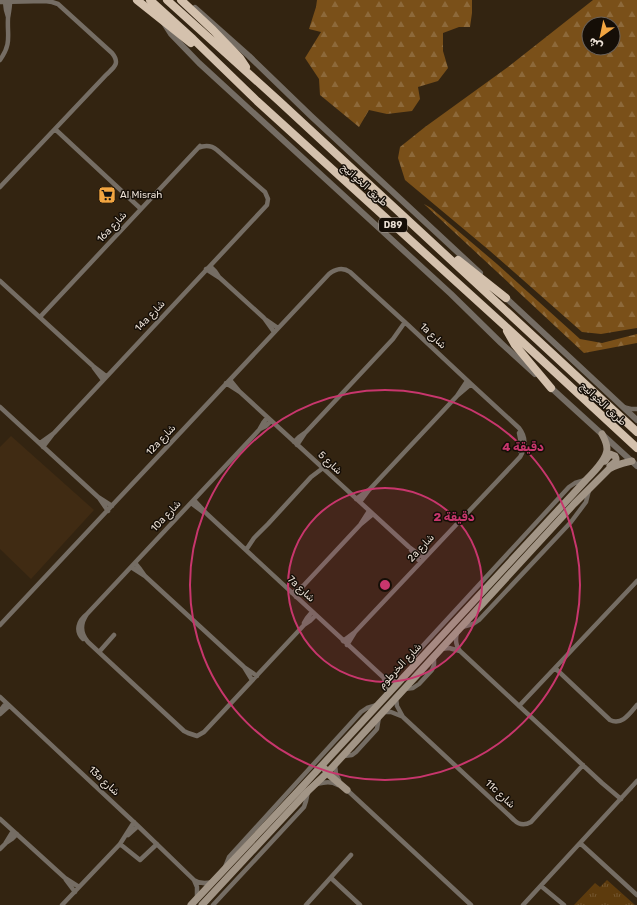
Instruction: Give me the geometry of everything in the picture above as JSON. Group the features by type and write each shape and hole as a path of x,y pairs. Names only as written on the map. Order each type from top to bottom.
{"highway":[{"path":"137,0 181,36 214,59"},
{"name":"طريق الخوانيج","path":"150,0 257,101 637,448"},
{"name":"طريق الخوانيج","path":"167,0 424,234 637,432"},
{"path":"180,0 213,30 240,58 248,73"},
{"path":"424,234 506,298"},
{"path":"505,326 515,345 551,388"}],"main road":[{"name":"شارع الخرطوم","path":"191,905 356,730 378,704 586,480 601,462 607,451 602,434"},
{"path":"597,467 602,464 610,454 615,456 616,461 607,468 604,474"},
{"name":"شارع الخرطوم","path":"202,905 308,791 327,773 562,516 615,465 620,463 634,464"},
{"path":"489,596 498,582 496,577"},
{"path":"347,790 325,770 356,730"}],"street":[{"path":"186,0 249,56 311,116 637,420"},
{"path":"0,60 6,51 8,42 8,17 5,2 48,1 58,4 115,57 112,68 109,72 0,187"},
{"path":"164,22 171,34 217,80 634,464"},
{"path":"55,129 141,209"},
{"name":"16a شارع","path":"40,317 202,144 208,144 217,150 261,190 266,200"},
{"name":"14a شارع","path":"42,445 266,207 268,203 266,200"},
{"path":"208,268 264,318 278,328"},
{"name":"1a شارع","path":"337,269 344,269 350,272 407,324 519,428 523,440"},
{"name":"12a شارع","path":"0,625 328,274 337,269"},
{"path":"0,281 105,378"},
{"path":"264,318 274,332"},
{"path":"295,443 407,324"},
{"name":"شارع 5","path":"228,382 422,560"},
{"path":"358,501 457,396 464,391 469,383"},
{"path":"0,406 98,497 108,510"},
{"path":"623,407 637,409"},
{"name":"10a شارع","path":"98,652 84,637 80,627 87,614 259,430 266,426 269,419"},
{"name":"2a شارع","path":"343,641 355,632 520,457 524,450 523,440"},
{"path":"244,549 247,542 254,538 321,466"},
{"path":"412,668 414,657 418,651 569,487 577,482 586,480"},
{"path":"589,489 586,502 571,522 479,620 459,630 456,644 460,651 620,800"},
{"path":"98,497 112,506"},
{"name":"7a شارع","path":"193,501 383,677"},
{"path":"296,597 304,585 371,513"},
{"path":"133,565 140,569 145,576 244,667 256,676"},
{"path":"519,706 637,581"},
{"path":"292,593 304,585"},
{"path":"114,635 98,652 184,731 198,736 204,732 304,625 310,621 314,614"},
{"name":"2a شارع","path":"347,645 355,632"},
{"path":"441,649 449,648 460,651"},
{"path":"244,667 252,680"},
{"path":"555,668 613,722 620,722 637,704"},
{"path":"383,677 393,682 401,680"},
{"path":"383,677 388,694"},
{"name":"13a شارع","path":"0,697 194,880"},
{"name":"11c شارع","path":"396,698 397,706 403,717"},
{"path":"0,710 8,704"},
{"path":"0,714 8,704"},
{"path":"225,868 229,857 362,712 367,708 378,704"},
{"name":"11c شارع","path":"381,714 391,712 399,714 403,717 519,824 525,825 530,822 583,765"},
{"path":"335,764 337,777 347,790 471,905"},
{"path":"523,905 637,781"},
{"path":"316,784 331,782 347,790"},
{"path":"213,905 304,807 308,791"},
{"path":"0,819 65,878 79,887"},
{"path":"62,905 120,844 136,824"},
{"path":"0,849 15,833"},
{"path":"580,843 637,895"},
{"path":"120,844 140,860 157,844"},
{"path":"306,905 352,856"},
{"path":"65,878 75,892"},
{"path":"331,878 360,905"},
{"path":"194,880 204,883 212,882"},
{"path":"194,880 197,887 197,898"},
{"path":"542,884 562,903"}],"shaded area":[{"path":"11,436 94,510 31,579 0,549 0,447"}],"green space":[{"path":"317,0 472,0 472,13 470,27 459,27 443,33 443,51 448,68 438,81 418,87 420,99 412,111 387,114 369,110 359,127 320,95 319,79 305,58 321,32 309,29"},
{"path":"593,0 637,0 637,328 601,334 582,332 490,251 405,180 398,158 400,147 508,67"},
{"path":"424,204 431,208 497,264 580,339 602,343 637,334 637,343 584,353"},
{"path":"607,880 635,905 574,905 595,883 600,887"}],"place":[{"name":"Al Misrah","path":"107,195"}]}
